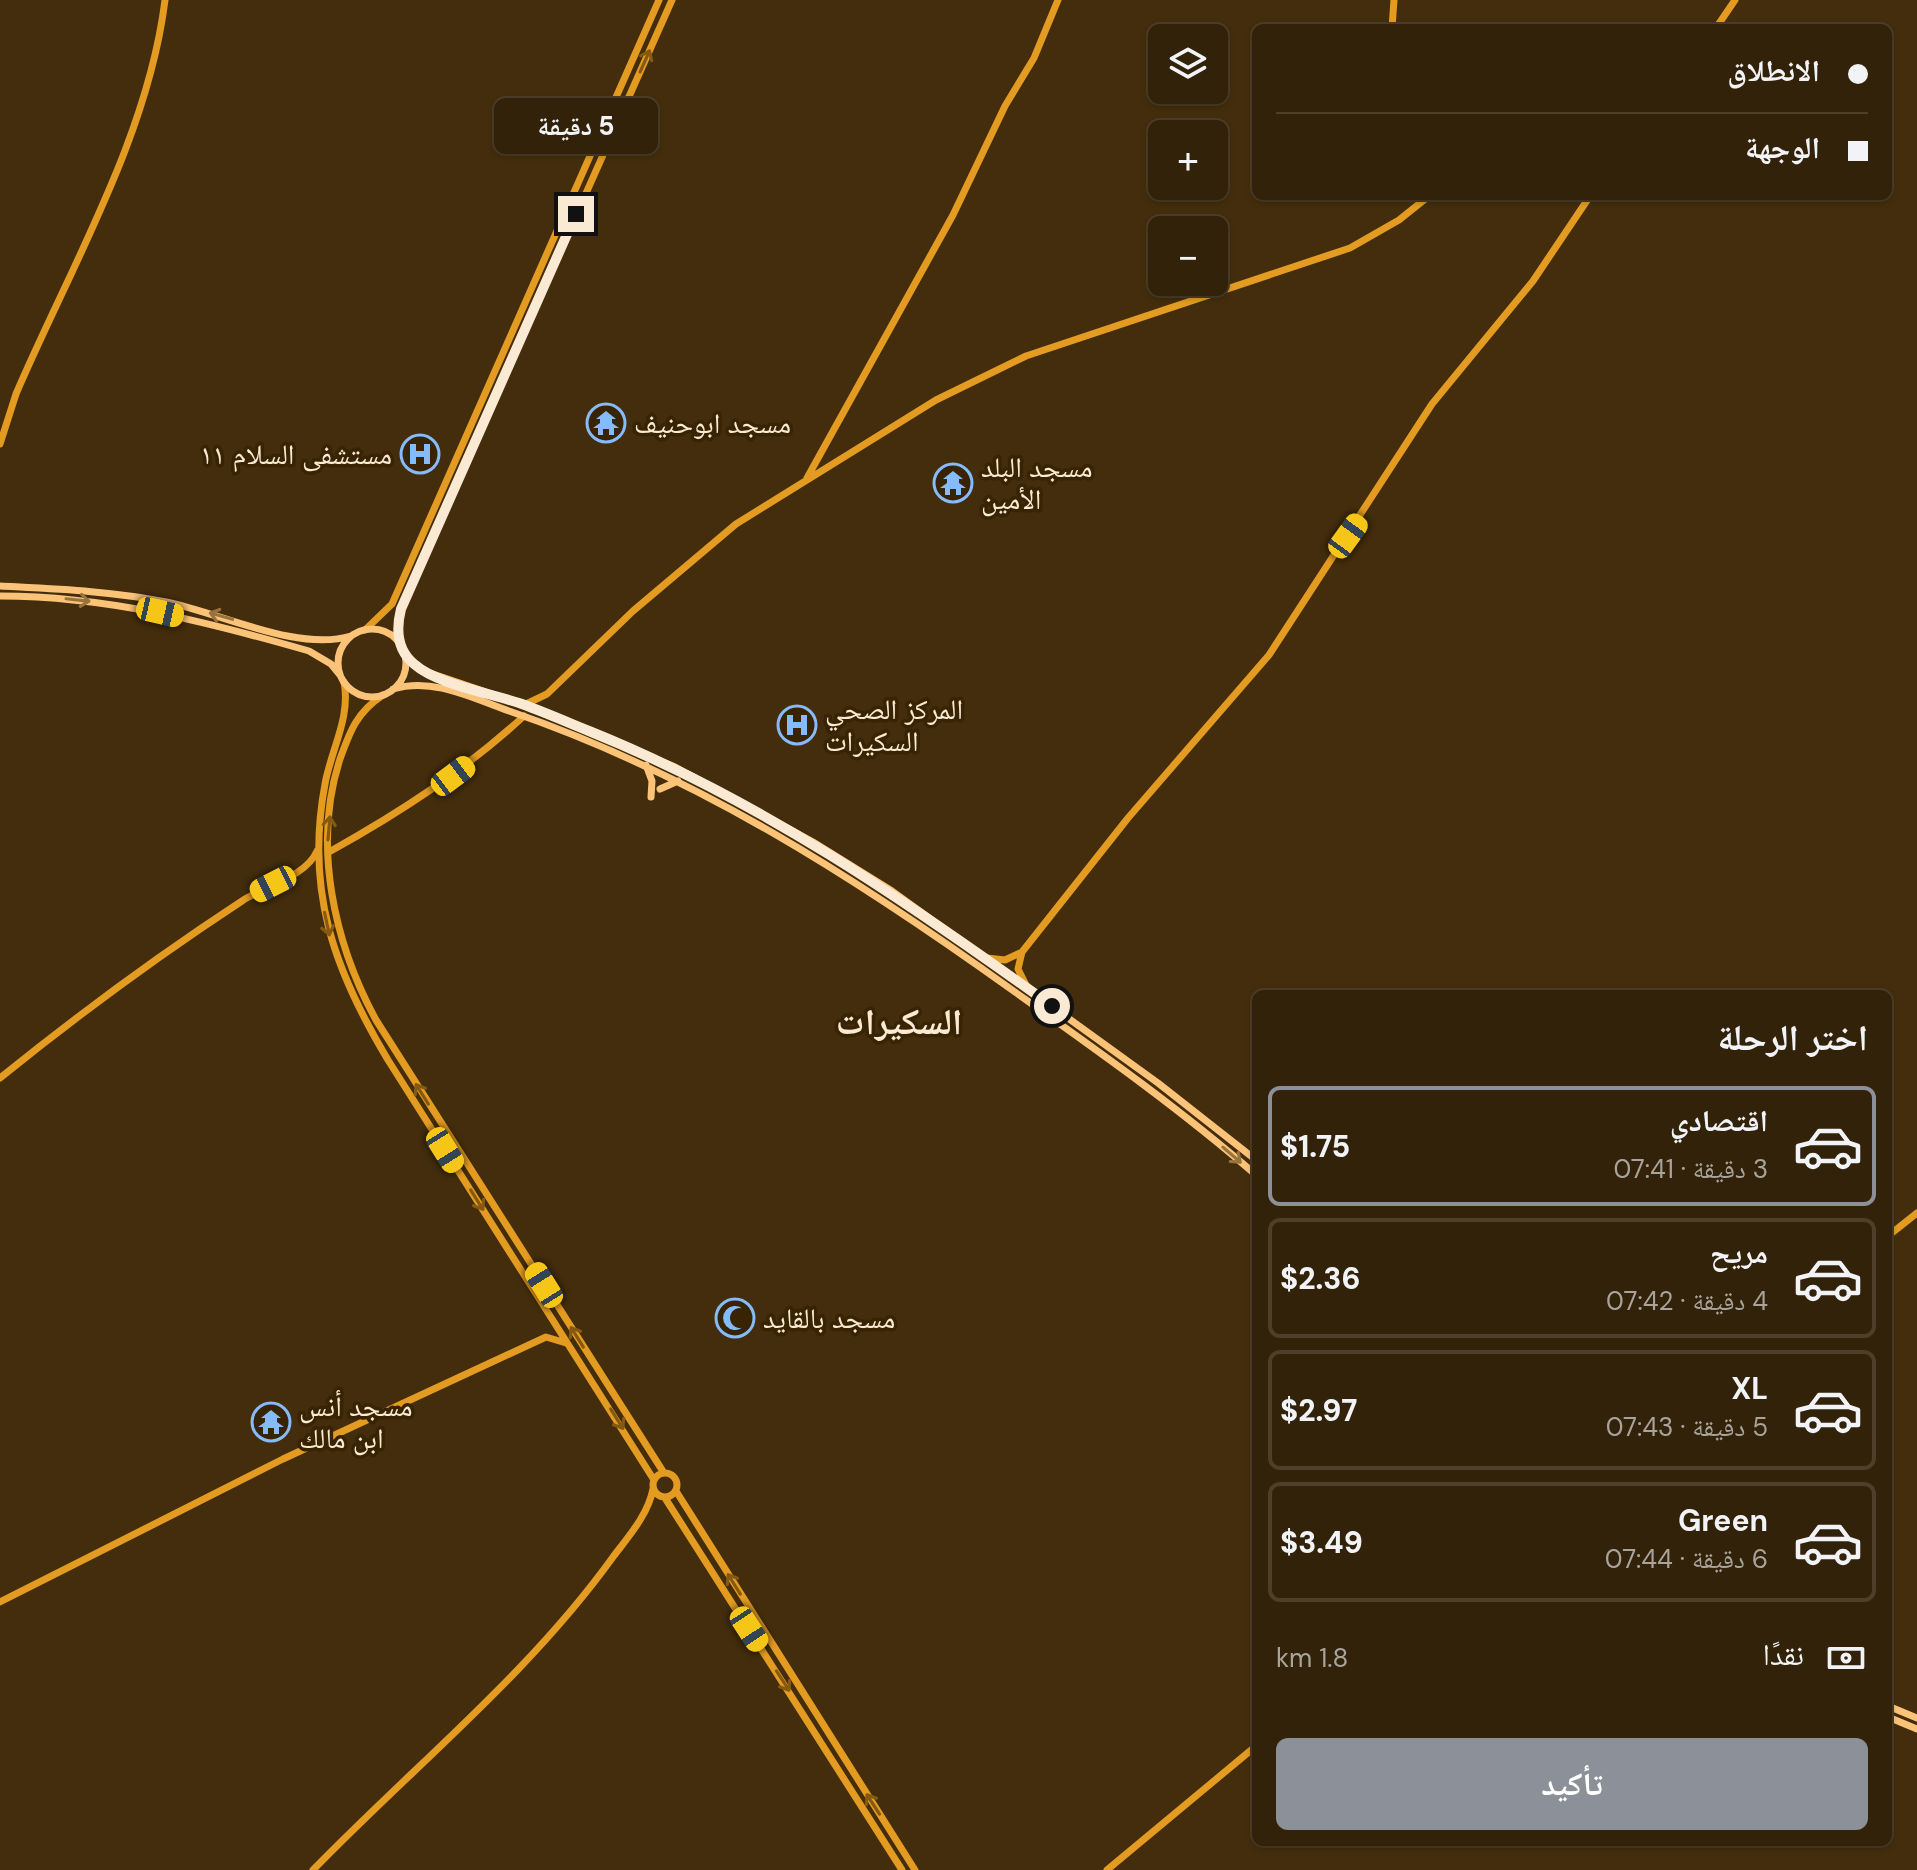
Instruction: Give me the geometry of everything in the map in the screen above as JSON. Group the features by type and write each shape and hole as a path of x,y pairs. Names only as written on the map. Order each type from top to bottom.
{"main road":[{"path":"0,444 16,394 145,102 160,46 165,0"},
{"path":"0,586 51,587 165,602 314,642 351,636 381,619 392,604 659,0"},
{"path":"393,689 405,669 397,633 401,609 672,0"},
{"path":"806,480 953,215 1005,106 1034,58 1058,0"},
{"path":"1392,24 1394,0"},
{"path":"1719,24 1735,0"},
{"path":"524,705 547,694 700,553 761,507 936,400 992,371 1073,339 1350,248 1399,220 1424,200"},
{"path":"1028,989 1018,969 1022,952 1128,818 1269,655 1432,404 1533,281 1587,200"},
{"path":"0,596 47,597 160,612 309,651 331,664 342,679 361,695 383,695"},
{"path":"365,630 382,630 424,671 524,705 675,767 892,891 1028,989 1205,1124 1252,1171"},
{"path":"313,1870 495,1694 576,1606 644,1513 654,1480 388,1060 347,988 330,938 319,886 317,849 329,764 346,709 340,650 351,636"},
{"path":"915,1870 676,1491 674,1478 664,1473 366,1002 349,961 335,911 329,852 332,792 347,739 362,711 383,695 408,685 433,685 524,716 646,765 752,818 870,889 1252,1157"},
{"path":"546,714 543,704 547,694"},
{"path":"329,852 453,776 524,716"},
{"path":"646,765 652,781 651,797"},
{"path":"660,789 678,781"},
{"path":"0,1078 146,966 248,897 298,871 312,860 317,849"},
{"path":"298,871 311,870 319,886"},
{"path":"983,957 1005,960 1022,952"},
{"path":"388,1060 397,1053"},
{"path":"1892,1233 1917,1213"},
{"path":"0,1602 283,1459 546,1337 551,1328 550,1315"},
{"path":"546,1337 568,1344"},
{"path":"654,1480 664,1473"},
{"path":"653,1489 664,1498 902,1870"},
{"path":"644,1513 676,1491"},
{"path":"1892,1708 1917,1718"},
{"path":"1892,1719 1917,1729"},
{"path":"1107,1870 1252,1749"},
{"path":"849,1786 857,1780"}],"place":[{"name":"مسجد ابوحنيف","path":"606,423"},
{"name":"مستشفى السلام ١١","path":"420,454"},
{"name":"مسجد البلد الأمين","path":"953,483"},
{"name":"المركز الصحي السكيرات","path":"797,725"},
{"name":"مسجد بالقايد","path":"735,1318"},
{"name":"مسجد أنس ابن مالك","path":"271,1422"}],"district":[{"name":"السكيرات","path":"899,1021"}],"route":[{"path":"576,214 401,609 397,633 404,654 424,671 524,705 637,750 735,799 892,891 1052,1006"}]}
